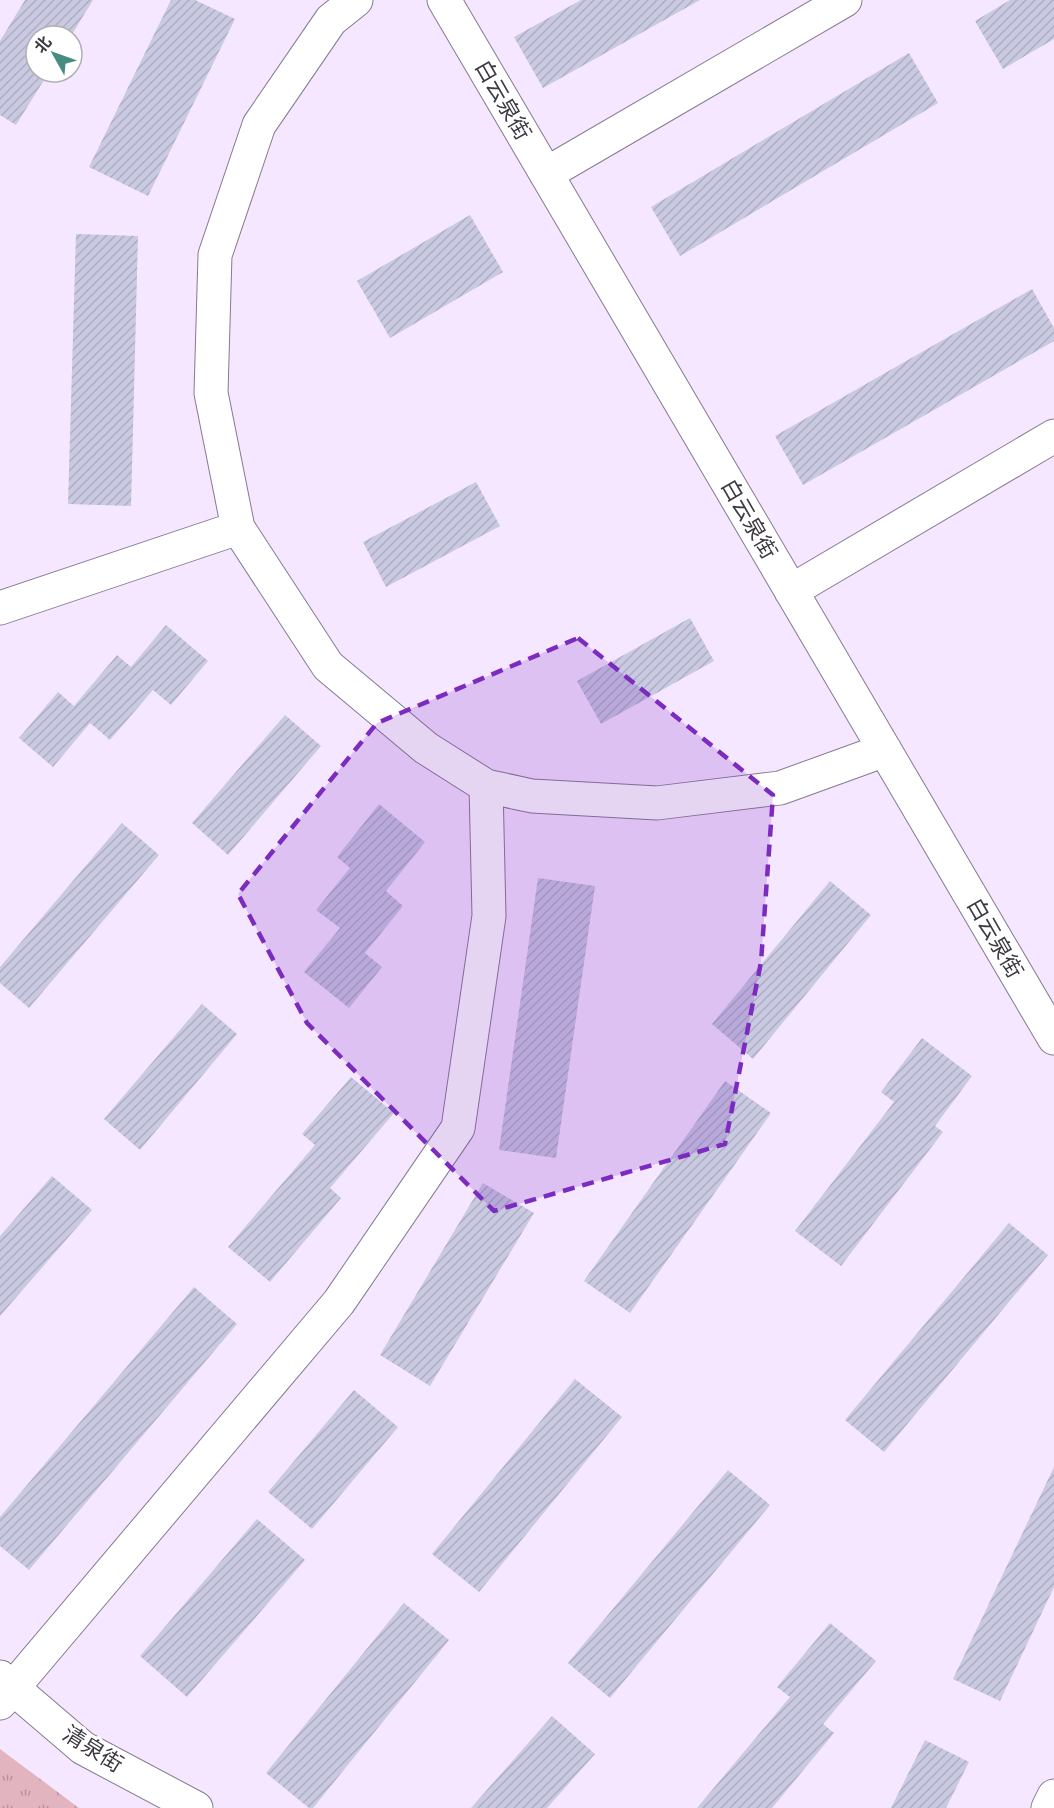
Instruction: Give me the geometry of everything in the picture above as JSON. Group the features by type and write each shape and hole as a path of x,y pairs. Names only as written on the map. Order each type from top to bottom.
{"street":[{"path":"356,0 331,20 259,125 215,255 211,393 238,528 328,666 426,748 486,786 532,796 657,803 780,788 885,750"},
{"name":"白云泉街","path":"444,0 1054,1038"},
{"path":"546,174 845,0"},
{"path":"791,591 1054,436"},
{"path":"0,608 238,528"},
{"path":"4,1690 339,1302 458,1128 489,916 486,786"},
{"name":"清泉街","path":"4,1690 83,1748 196,1808"},
{"path":"1048,1808 1054,1796"}],"highlighted area":[{"path":"578,638 773,795 761,962 725,1144 494,1211 307,1023 238,894 377,723"}],"green space":[{"path":"0,1749 79,1808 0,1808"}],"building":[{"path":"25,0 93,0 78,24 24,24 24,84 42,84 16,125 0,115 0,41"},
{"path":"171,0 195,0 235,19 148,196 89,167"},
{"path":"581,0 700,0 543,88 514,37"},
{"path":"1010,0 1054,0 1054,39 1003,69 975,21"},
{"path":"909,53 938,103 680,256 651,207"},
{"path":"470,215 503,272 390,338 357,281"},
{"path":"76,234 138,236 131,506 68,504"},
{"path":"1032,289 1054,328 1054,341 803,485 775,436"},
{"path":"476,482 500,526 386,587 363,542"},
{"path":"690,618 714,661 601,724 577,681"},
{"path":"166,625 208,661 171,705 153,690 110,740 90,723 53,767 19,738 58,692 74,706 117,655 131,667"},
{"path":"285,715 321,746 228,855 192,823"},
{"path":"379,804 425,842 386,891 403,906 365,953 382,967 349,1008 304,972 340,928 316,910 350,868 337,857"},
{"path":"122,823 159,855 29,1008 0,983 0,967"},
{"path":"538,878 595,886 556,1158 499,1150"},
{"path":"830,881 871,915 753,1059 712,1024"},
{"path":"202,1004 237,1034 140,1150 104,1119"},
{"path":"922,1038 972,1076 935,1126 943,1132 841,1266 795,1231 894,1102 881,1092"},
{"path":"351,1077 394,1113 330,1188 341,1198 270,1282 228,1247 315,1145 302,1134"},
{"path":"725,1081 771,1113 630,1313 584,1281"},
{"path":"52,1176 92,1210 0,1316 0,1236"},
{"path":"483,1183 534,1213 430,1386 380,1355"},
{"path":"1009,1223 1048,1255 884,1452 845,1420"},
{"path":"194,1287 237,1324 29,1570 0,1546 0,1517"},
{"path":"575,1379 622,1417 479,1592 432,1554"},
{"path":"354,1390 398,1427 312,1529 268,1492"},
{"path":"1054,1467 1054,1587 1000,1701 953,1679"},
{"path":"728,1470 770,1505 610,1698 568,1663"},
{"path":"257,1519 305,1560 187,1697 140,1656"},
{"path":"404,1603 449,1640 313,1808 309,1808 266,1773"},
{"path":"830,1623 876,1661 823,1724 834,1733 772,1808 697,1808 790,1697 777,1687"},
{"path":"552,1716 595,1754 547,1808 471,1808"},
{"path":"925,1740 969,1762 946,1808 891,1808"}]}
